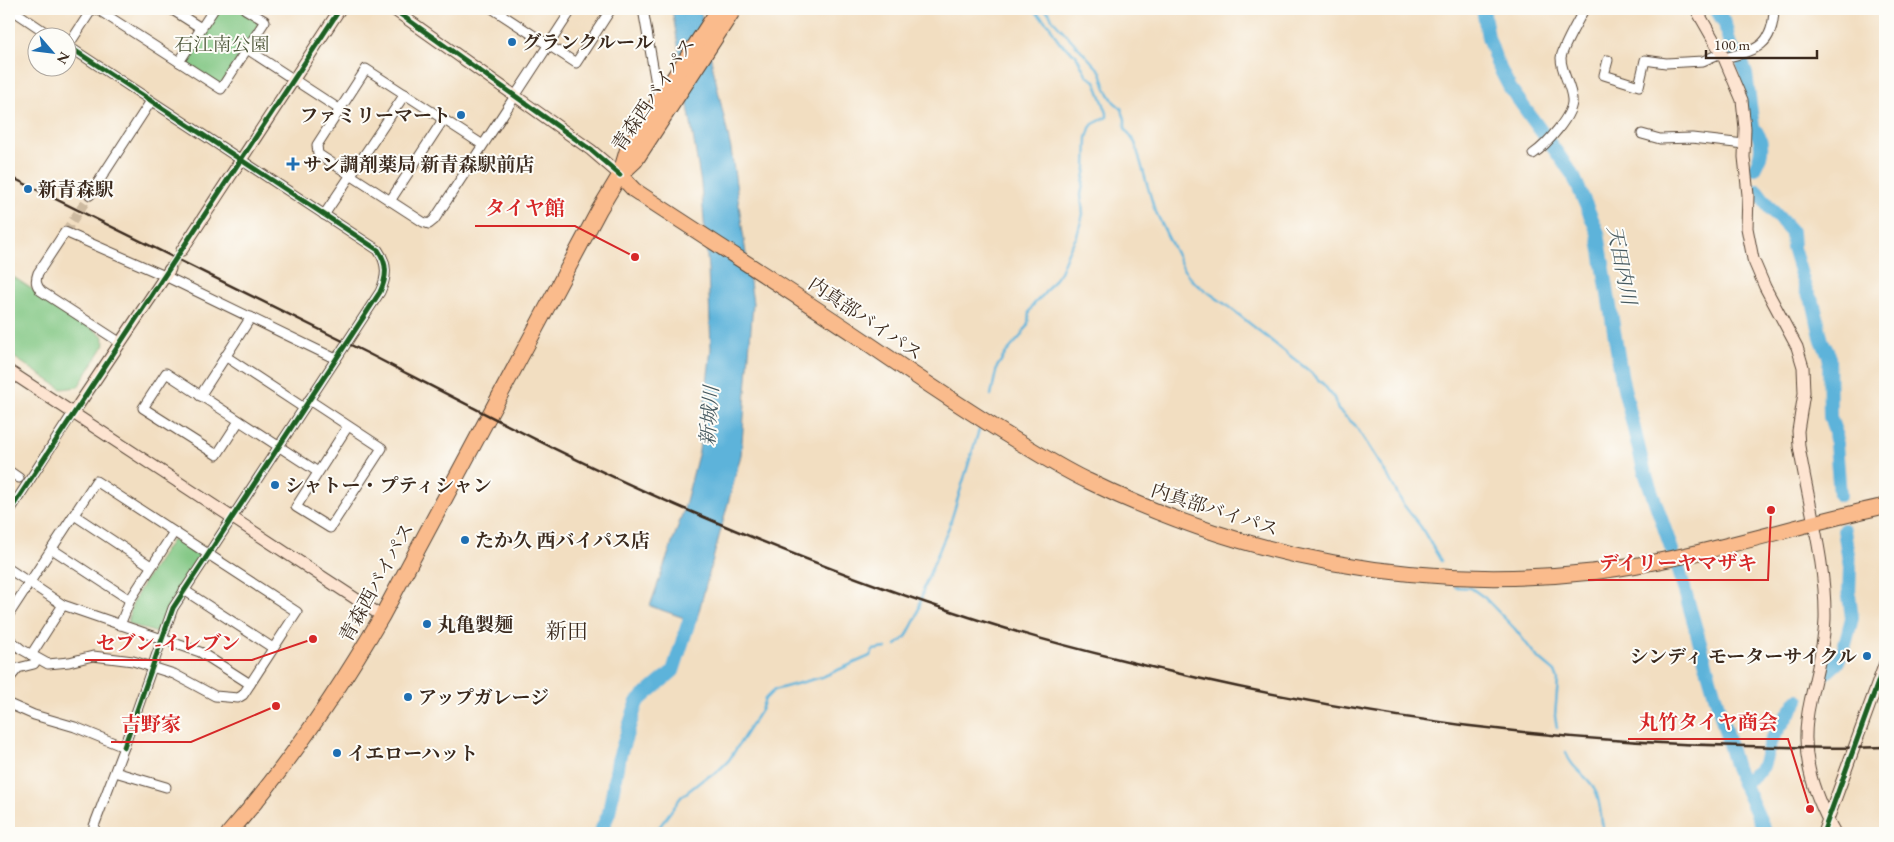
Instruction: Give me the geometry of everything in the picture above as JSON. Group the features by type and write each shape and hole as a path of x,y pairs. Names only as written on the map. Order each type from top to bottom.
{"highway":[{"name":"青森西バイパス","path":"662,104 719,32 734,9"},
{"name":"青森西バイパス","path":"229,833 257,801 299,747 345,678 382,616 585,236 620,175 635,161 662,104 717,12"},
{"name":"内真部バイパス","path":"620,175 634,190 760,271 976,416 1086,480 1138,504 1239,541 1289,554 1382,571 1480,577 1547,575 1628,567 1676,558 1885,506"}],"street":[{"path":"11,9 39,28"},
{"path":"78,31 92,9"},
{"path":"97,9 221,89 265,22 245,9"},
{"path":"172,9 201,28"},
{"path":"179,62 214,9"},
{"path":"182,250 340,9"},
{"path":"393,9 591,150 620,175"},
{"path":"493,9 576,63 611,9"},
{"path":"506,17 511,9"},
{"path":"483,145 366,69 339,109 317,145 316,150 318,154 351,176 429,224 434,220 572,9"},
{"path":"643,9 662,104"},
{"path":"1533,154 1554,133 1572,106 1572,99 1562,68 1561,56 1584,9"},
{"path":"1696,9 1731,55 1742,100 1746,128 1744,157 1748,195 1747,228 1753,259 1765,287 1797,347 1804,367 1804,393 1799,438 1824,589 1825,620 1822,645 1807,716 1806,755 1812,785 1827,820 1835,833"},
{"path":"1608,60 1604,75 1638,86 1645,60 1666,62 1703,61 1758,48 1765,41 1771,30 1774,9"},
{"path":"247,50 339,109"},
{"path":"78,53 378,250 385,265 386,275 380,292 173,608 94,826 94,833"},
{"path":"324,214 404,94"},
{"path":"90,195 151,101"},
{"path":"390,201 443,120"},
{"path":"1642,134 1660,139 1692,138 1744,144"},
{"path":"121,343 41,291 37,286 35,280 38,273 65,232 168,273 336,359"},
{"path":"9,512 73,413 168,273"},
{"path":"200,396 251,316"},
{"path":"225,356 348,426 382,448 330,528 296,506 348,426"},
{"path":"9,371 382,616"},
{"path":"239,421 217,455 144,408 166,373 318,472"},
{"path":"9,471 19,478"},
{"path":"9,614 96,481 296,612 243,696 238,698 215,696 174,674 134,661 92,656 48,664 21,649 9,639"},
{"path":"74,515 152,566"},
{"path":"120,625 130,600 174,532"},
{"path":"52,549 130,600"},
{"path":"9,569 63,604 200,652 250,684"},
{"path":"184,590 273,648"},
{"path":"9,679 18,668 34,664 34,657 63,604"},
{"path":"1823,833 1885,663"},
{"path":"9,704 34,715 75,727 124,747"},
{"path":"114,772 166,787"}],"green space":[{"name":"石江南公園","path":"219,9 239,9 257,20 258,27 223,82 217,84 188,65 186,59"},
{"path":"9,274 102,335 105,344 78,387 62,389 9,354"},
{"path":"178,539 199,552 201,559 161,632 157,633 129,624 132,605 144,582 172,540"}],"water":[{"path":"672,9 700,9 731,149 753,303 741,455 696,622 650,606 684,509 699,451 711,349 708,269 701,184"}],"waterway":[{"path":"991,395 997,367 1021,336 1028,324 1029,312 1060,272 1077,236 1083,214 1081,195 1086,168 1087,138 1093,124 1107,117 1095,81 1087,76 1076,55 1059,42 1050,26 1033,9"},
{"path":"1044,9 1101,72 1106,89 1114,102 1121,108 1125,119 1125,128 1135,143 1154,208 1184,270 1195,283 1229,307 1324,385 1334,398 1338,410 1355,425 1389,478 1403,504 1421,527 1441,561"},
{"name":"天田内川","path":"1483,9 1488,37 1497,63 1510,88 1573,175 1598,233 1622,380 1644,470 1672,550"},
{"name":"天田内川","path":"1716,9 1725,24 1730,45 1741,58 1746,74 1753,127 1761,142 1760,158 1755,168"},
{"name":"天田内川","path":"1757,191 1792,232 1793,248 1806,291 1814,305 1822,341 1829,355 1830,417 1835,431 1840,495"},
{"path":"896,645 906,637 917,616 924,587 949,527 979,430"},
{"name":"天田内川","path":"1828,671 1837,663 1843,652 1852,618 1849,595 1850,567 1844,530"},
{"name":"天田内川","path":"1678,567 1736,768 1766,833"},
{"path":"1455,587 1471,588 1485,598 1515,629 1536,656 1555,672 1558,680 1555,716 1557,728"},
{"name":"新城川","path":"600,833 609,813 618,761 637,702 673,671 691,615 693,601"},
{"path":"655,833 681,797 705,778 716,773 729,760 761,710 765,699 774,690 822,677 870,656 873,650 886,648"},
{"name":"天田内川","path":"1743,783 1763,766 1771,740 1798,700"},
{"path":"1566,752 1572,764 1593,786 1599,801 1604,831 1610,833"}],"tunnel":[{"path":"65,232 90,195"},
{"path":"170,269 182,250"}],"railway":[{"path":"9,176 531,437 656,497 824,566 993,625 1080,649 1277,695 1432,721 1510,731 1667,743 1815,748 1885,747"}],"cycle path":[{"path":"9,512 340,9"},
{"path":"393,9 591,150 620,175"},
{"path":"78,53 378,250 385,265 384,281 380,292 173,608 124,747"},
{"path":"1823,833 1885,663"}],"place":[{"name":"グランクルール","path":"512,42"},
{"name":"ファミリーマート","path":"461,115"},
{"name":"サン調剤薬局 新青森駅前店","path":"293,164"},
{"name":"新青森駅","path":"28,189"},
{"name":"タイヤ館","path":"635,257"},
{"name":"シャトー・プティシャン","path":"275,485"},
{"name":"デイリーヤマザキ","path":"1771,510"},
{"name":"たか久 西バイパス店","path":"465,540"},
{"name":"丸亀製麺","path":"427,624"},
{"name":"セブン-イレブン","path":"313,639"},
{"name":"シンディ モーターサイクル","path":"1867,656"},
{"name":"アップガレージ","path":"408,697"},
{"name":"吉野家","path":"276,706"},
{"name":"イエローハット","path":"337,753"},
{"name":"丸竹タイヤ商会","path":"1810,809"}],"district":[{"name":"新田","path":"567,631"}]}
